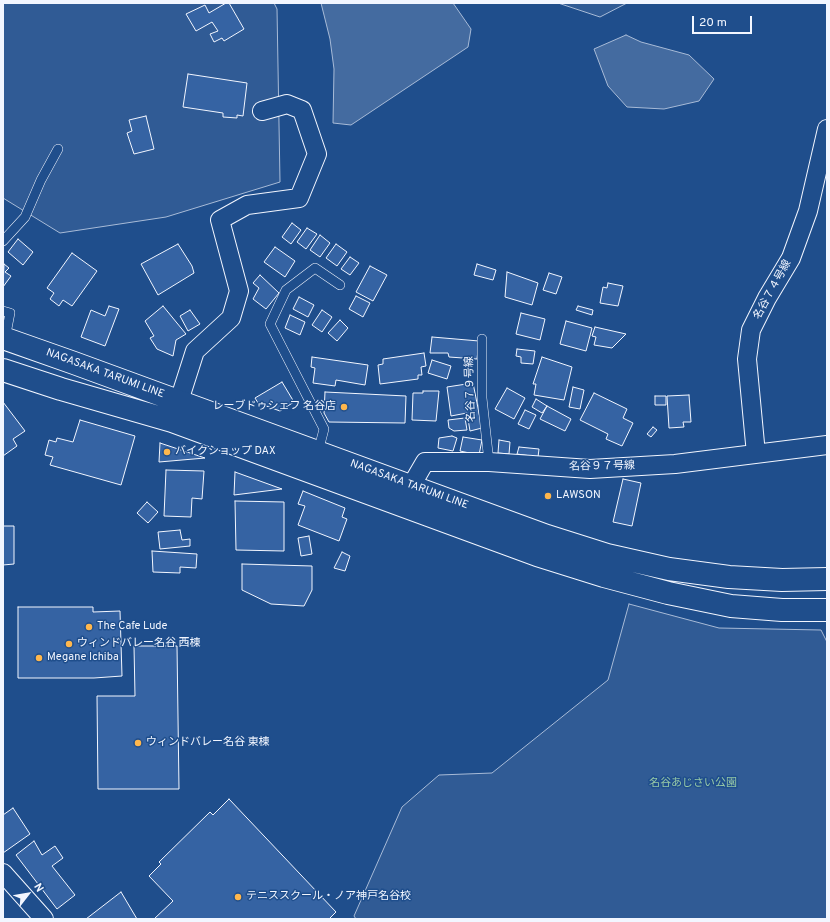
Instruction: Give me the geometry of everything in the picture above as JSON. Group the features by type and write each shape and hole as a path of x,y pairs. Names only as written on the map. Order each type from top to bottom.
{"main road":[{"name":"NAGASAKA TARUMI LINE","path":"4,339 179,401 548,536 607,554 669,569 730,577 782,580 827,579"},
{"name":"NAGASAKA TARUMI LINE","path":"3,370 172,421 537,555 668,593 731,606 782,610 827,610"}],"street":[{"path":"179,401 195,351 231,318 239,291 220,220 247,205 299,198 317,154 302,110 287,104 262,111"},
{"name":"名谷７４号線","path":"756,454 747,359 751,330 767,298 791,258 808,211 826,136"},
{"name":"名谷９７号線","path":"404,506 411,486 425,462 489,462 590,469 675,464 827,445"},
{"path":"3,873 44,919"}],"lane":[{"path":"3,241 25,217 41,180 58,149"},
{"path":"318,452 324,429 270,324 286,290 315,268 340,285"},
{"path":"3,311 10,313 4,339"},
{"name":"名谷７９号線","path":"482,338 482,398 489,462"}],"green space":[{"path":"3,3 274,3 277,9 280,182 166,217 60,233 3,198"},
{"path":"558,3 627,3 600,17"},
{"name":"名谷あじさい公園","path":"629,604 719,628 821,630 827,642 827,919 356,919 354,916 402,807 439,775 492,773 608,680"}],"shaded area":[{"path":"321,3 453,3 471,29 468,47 351,125 333,123 334,69 330,39"},
{"path":"626,35 641,42 689,55 714,79 699,101 664,109 627,107 608,86 594,49"}],"building":[{"path":"226,3 229,3 244,29 224,41 222,38 214,42 210,34 218,31 212,22 196,31 186,14 205,5 209,13"},
{"path":"188,74 247,83 243,116 237,115 237,118 223,117 223,113 183,107"},
{"path":"146,116 154,149 134,154 127,133 132,131 129,120"},
{"path":"292,223 301,230 291,244 282,237"},
{"path":"307,228 317,234 306,249 297,242"},
{"path":"320,235 330,243 320,257 310,250"},
{"path":"18,239 33,252 23,265 8,252"},
{"path":"178,244 192,266 194,273 158,295 141,264"},
{"path":"336,244 347,252 337,266 326,258"},
{"path":"275,247 295,261 285,277 264,262"},
{"path":"72,253 97,271 72,306 63,300 59,306 50,299 54,293 47,288"},
{"path":"350,257 359,263 350,275 341,269"},
{"path":"4,264 9,268 5,272 11,276 3,287"},
{"path":"477,264 496,270 493,280 474,275"},
{"path":"370,266 387,275 373,301 356,292"},
{"path":"507,272 538,283 532,305 505,297"},
{"path":"549,273 562,277 556,294 543,290"},
{"path":"260,275 279,293 266,309 253,299 259,288 253,283"},
{"path":"608,283 623,286 618,306 600,303 603,287 607,288"},
{"path":"356,296 370,303 363,317 349,309"},
{"path":"299,297 314,305 308,317 293,309"},
{"path":"109,306 119,309 105,346 81,337 91,310 105,316"},
{"path":"163,306 186,334 176,340 173,356 157,349 150,338 154,336 145,321"},
{"path":"578,306 593,310 592,315 576,310"},
{"path":"190,310 200,324 188,331 180,316"},
{"path":"322,310 332,317 322,332 312,325"},
{"path":"521,313 545,319 540,340 516,334"},
{"path":"290,315 305,322 300,335 285,328"},
{"path":"340,320 348,328 337,341 328,333"},
{"path":"566,321 592,328 586,351 560,344"},
{"path":"595,327 626,334 612,348 594,345 596,337 592,336"},
{"path":"432,337 479,341 477,359 449,357 448,353 430,353"},
{"path":"517,349 535,351 533,364 521,363 521,357 516,356"},
{"path":"424,353 426,366 421,367 422,375 418,375 418,379 380,384 378,365 383,364 383,359"},
{"path":"312,357 368,365 365,385 336,380 335,386 313,383 315,368 311,367"},
{"path":"542,357 572,367 564,400 534,395 536,384 533,384"},
{"path":"432,360 451,366 447,379 428,373"},
{"path":"282,382 294,402 280,411 258,403 255,398"},
{"path":"473,383 482,428 470,431 467,413 451,416 447,387"},
{"path":"573,387 584,390 580,409 569,407"},
{"path":"507,388 525,398 514,419 495,409"},
{"path":"423,391 439,391 436,421 412,420 413,393 423,393"},
{"path":"325,392 406,396 405,423 329,422 324,413"},
{"path":"594,393 627,409 623,418 633,423 622,446 606,439 608,434 580,420"},
{"path":"689,395 691,422 683,422 684,427 669,428 667,396"},
{"path":"655,396 666,396 666,405 655,405"},
{"path":"536,399 547,406 542,413 532,407"},
{"path":"3,402 25,431 13,439 17,446 3,456"},
{"path":"547,406 571,419 565,431 540,419"},
{"path":"525,410 536,415 529,429 518,424"},
{"path":"465,418 467,430 454,431 449,428 448,420"},
{"path":"80,420 135,436 121,485 50,465 53,457 45,455 49,440 56,442 57,438 73,442"},
{"path":"653,427 657,430 651,437 647,434"},
{"path":"452,436 457,438 453,451 438,448 439,438"},
{"path":"463,437 482,440 479,455 460,451"},
{"path":"499,440 510,442 509,454 498,453"},
{"path":"160,443 205,458 159,462"},
{"path":"519,447 539,449 538,457 517,454"},
{"path":"166,470 204,471 202,499 192,498 191,517 164,516"},
{"path":"235,472 282,489 234,495"},
{"path":"623,479 641,483 632,526 613,522"},
{"path":"303,491 345,508 342,517 347,519 339,541 298,525 305,506 298,504"},
{"path":"235,501 284,502 284,551 236,550"},
{"path":"147,502 158,512 148,523 137,513"},
{"path":"3,526 14,526 14,564 3,565"},
{"path":"180,530 182,540 190,539 190,546 160,549 158,532"},
{"path":"309,536 312,554 301,556 298,538"},
{"path":"152,551 197,554 196,568 180,567 180,573 153,572"},
{"path":"342,552 350,556 345,571 334,568"},
{"path":"242,564 312,566 312,590 304,606 271,604 242,590"},
{"name":"ウィンドバレー名谷 西棟","path":"18,607 93,607 93,612 120,611 122,676 94,678 18,678"},
{"name":"ウィンドバレー名谷 東棟","path":"134,646 177,646 179,789 98,789 97,696 135,696"},
{"path":"229,799 336,912 329,919 154,919 173,901 149,876 161,864 159,862 210,812 213,815"},
{"path":"13,808 30,834 3,853 3,815"},
{"path":"34,841 42,855 55,846 63,858 52,866 75,895 57,909 16,855"},
{"path":"121,892 137,919 86,919"}],"place":[{"name":"レーブドゥシェフ 名谷店","path":"344,407"},
{"name":"バイクショップ DAX","path":"167,452"},
{"name":"LAWSON","path":"548,496"},
{"name":"The Cafe Lude","path":"89,627"},
{"name":"ウィンドバレー名谷 西棟","path":"69,644"},
{"name":"Megane Ichiba","path":"39,658"},
{"name":"ウィンドバレー名谷 東棟","path":"138,743"},
{"name":"テニススクール・ノア神戸名谷校","path":"238,897"}]}
